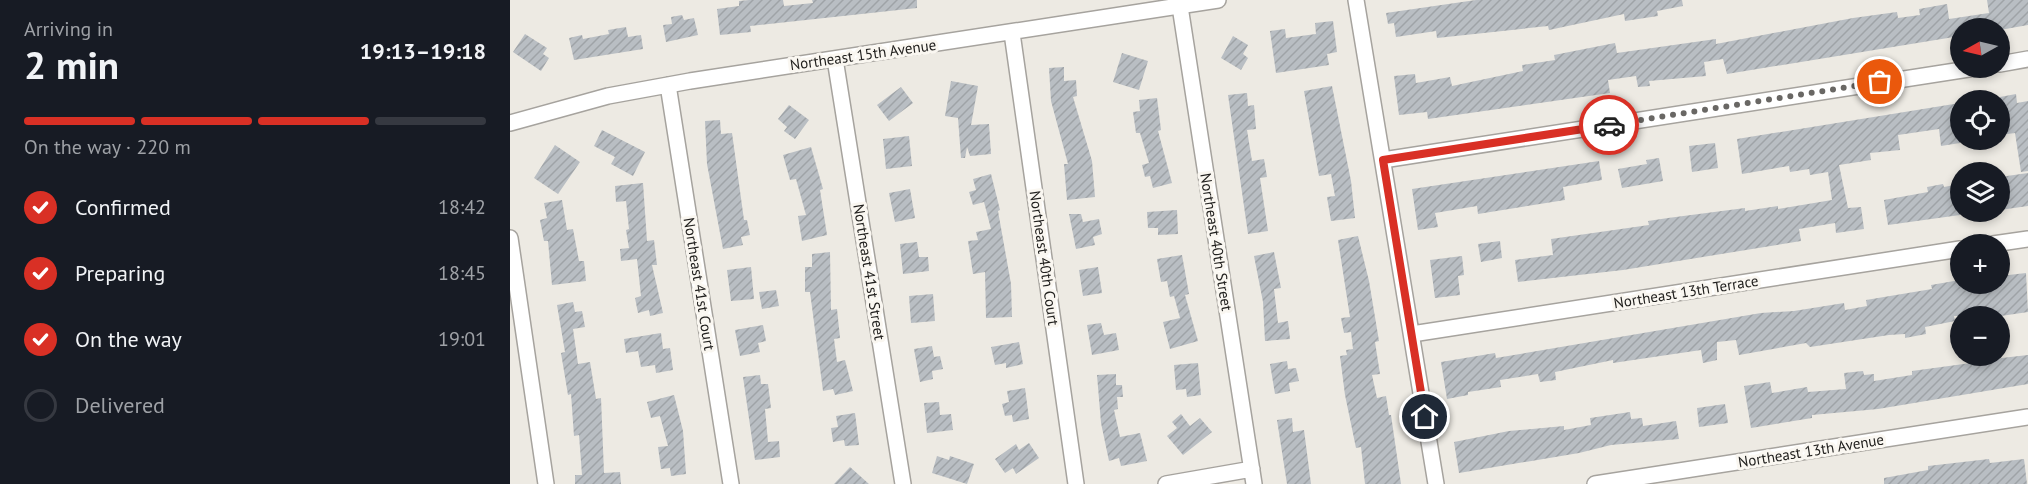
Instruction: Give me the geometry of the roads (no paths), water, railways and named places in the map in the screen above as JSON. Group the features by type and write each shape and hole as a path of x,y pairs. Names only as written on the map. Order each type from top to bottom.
{"street":[{"name":"Northeast 15th Avenue","path":"510,123 608,96 668,85 1012,33 1179,3 1218,0"},
{"path":"1356,0 1436,484"},
{"name":"Northeast 40th Street","path":"1179,3 1253,477"},
{"name":"Northeast 40th Court","path":"1012,33 1076,484"},
{"name":"Northeast 41st Street","path":"835,59 903,484"},
{"path":"2010,62 2028,59"},
{"path":"1383,160 1950,72"},
{"name":"Northeast 41st Court","path":"668,85 731,484"},
{"path":"510,238 546,484"},
{"path":"2010,242 2028,239"},
{"name":"Northeast 13th Terrace","path":"1412,334 1950,251"},
{"name":"Northeast 13th Avenue","path":"1595,484 2028,417"},
{"path":"1166,484 1253,477"}]}
